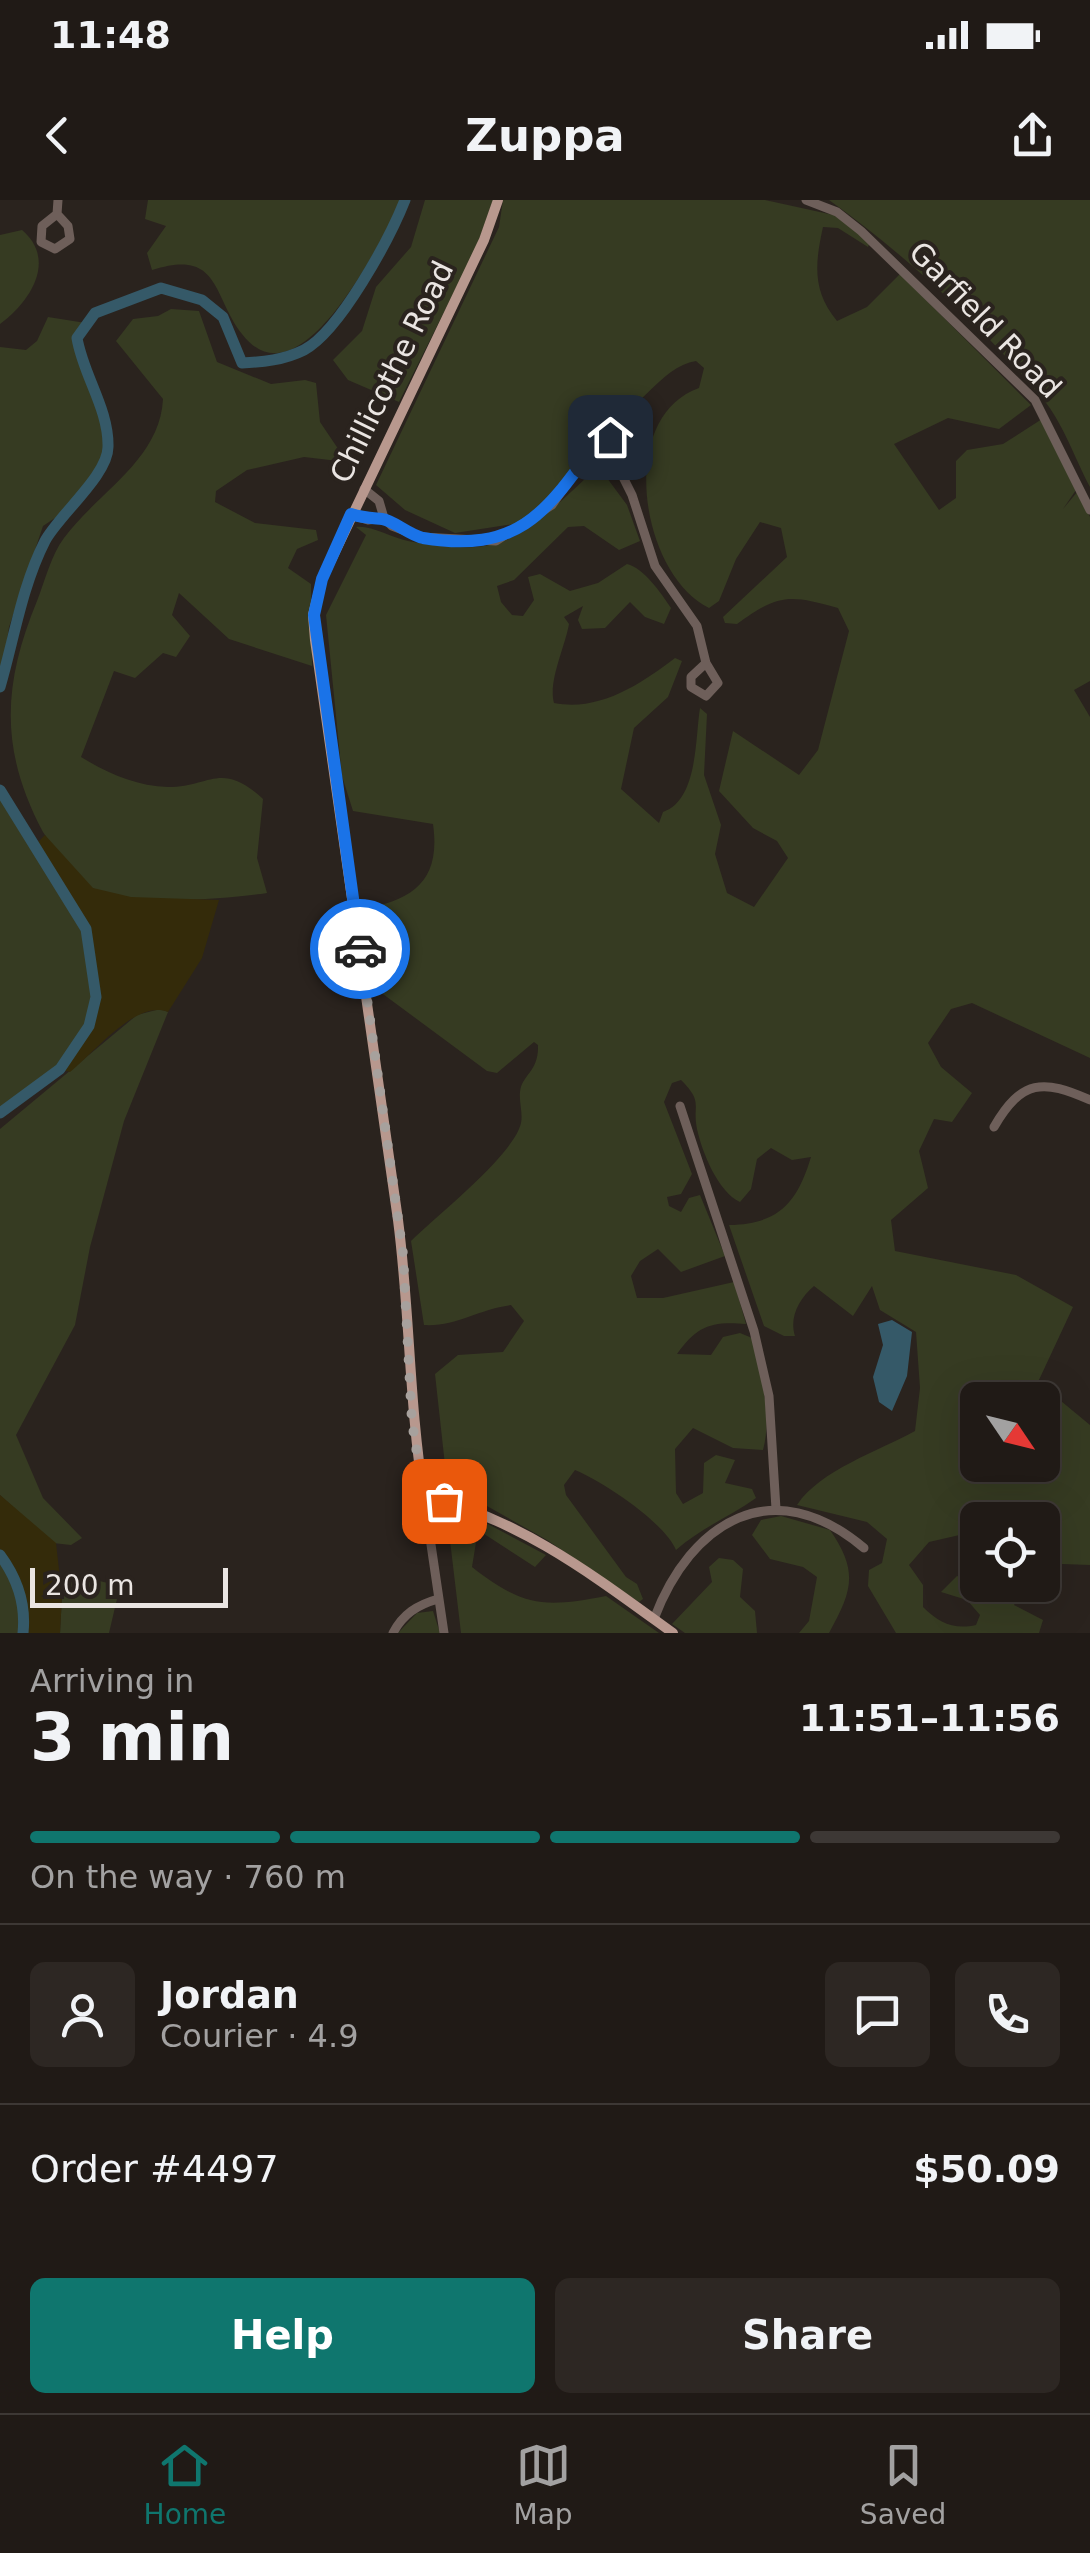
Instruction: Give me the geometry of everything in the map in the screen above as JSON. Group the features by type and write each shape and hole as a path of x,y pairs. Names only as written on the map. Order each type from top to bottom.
{"main road":[{"name":"Chillicothe Road","path":"424,1497 412,1422 407,1289 315,640 316,598 351,514 484,240 498,200"},
{"path":"424,1497 500,1520 673,1633"}],"street":[{"path":"57,214 58,200"},
{"name":"Garfield Road","path":"806,200 837,212 861,231 1035,400 1090,510"},
{"path":"351,514 368,520 384,518 421,538 496,541 552,505 599,439 610,437 617,443 615,461 632,495 654,566 697,626 706,663"},
{"path":"590,452 615,461"},
{"path":"364,489 379,500 384,518"},
{"path":"994,1127 1014,1098 1036,1086 1059,1086 1090,1100"},
{"path":"680,1106 754,1331 769,1396 776,1510"},
{"name":"Chillicothe Road","path":"424,1497 444,1633"},
{"path":"654,1620 668,1581 690,1550 717,1528 776,1510 821,1520 864,1548"},
{"path":"393,1633 402,1618 421,1604 438,1598"}],"green space":[{"path":"148,200 402,200 377,248 336,310 313,335 289,350 265,352 242,334 202,270 174,265 152,270 147,253 166,226 145,219"},
{"path":"425,200 493,200 476,248 399,402 348,380 333,360 362,331 376,287 411,247"},
{"path":"503,200 765,200 838,216 870,242 868,247 838,228 823,227 818,253 819,288 837,321 867,307 900,274 1031,405 999,429 948,418 894,444 939,510 956,498 956,461 967,450 1003,444 1042,419 1076,490 1063,509 1078,491 1090,517 1090,681 1074,690 1090,717 1090,1058 972,1003 951,1009 928,1043 941,1067 972,1093 952,1122 934,1119 919,1151 928,1188 891,1220 895,1251 1016,1275 1073,1307 1038,1382 960,1382 960,1482 1060,1482 1060,1400 1090,1425 1090,1565 1062,1564 1060,1502 960,1502 960,1535 929,1542 909,1565 923,1585 923,1607 941,1621 954,1626 976,1625 980,1615 969,1602 1016,1602 1014,1605 1043,1620 1039,1633 896,1633 868,1586 869,1570 882,1563 887,1539 867,1522 797,1505 835,1471 915,1431 920,1388 916,1332 880,1310 872,1286 853,1316 814,1286 797,1309 793,1322 795,1336 784,1336 764,1326 729,1225 761,1220 784,1208 799,1187 811,1157 792,1160 771,1148 757,1159 751,1189 740,1202 725,1190 712,1170 697,1129 695,1099 681,1080 672,1083 664,1102 692,1174 681,1194 667,1197 669,1206 681,1212 689,1198 700,1195 725,1256 681,1272 658,1249 640,1261 631,1276 637,1298 663,1298 734,1282 746,1324 706,1327 677,1354 711,1355 723,1337 740,1333 752,1338 766,1408 763,1450 733,1448 693,1428 675,1449 676,1493 683,1504 703,1493 704,1463 716,1455 735,1460 725,1483 752,1489 756,1498 676,1550 660,1528 632,1504 575,1470 564,1485 566,1495 626,1577 637,1584 643,1599 639,1602 547,1540 455,1488 446,1474 435,1374 458,1355 503,1352 524,1321 511,1305 424,1325 411,1241 490,1168 515,1136 521,1123 521,1086 536,1061 538,1045 534,1042 497,1073 487,1071 368,983 361,909 396,900 420,884 433,860 434,843 433,824 353,811 342,776 326,615 366,535 356,527 440,546 489,545 526,529 587,477 607,478 627,505 640,541 619,550 584,526 568,527 514,580 497,586 501,602 512,615 523,616 534,600 528,577 540,574 570,591 598,583 627,564 640,570 657,589 671,608 664,624 645,617 630,602 605,628 582,629 578,620 583,606 564,617 569,624 555,674 554,703 571,705 603,700 634,686 675,658 682,661 668,697 634,728 621,789 659,823 663,812 683,795 689,782 700,708 707,714 704,775 721,825 715,854 727,893 754,907 788,858 777,841 753,828 719,791 733,731 799,775 818,750 849,631 838,608 795,599 774,602 737,624 725,623 723,617 787,557 781,528 760,522 736,559 719,601 709,608 686,590 667,564 654,532 647,497 647,462 656,430 673,405 699,388 704,368 696,361 671,372 622,416 594,431 568,475 539,509 514,524 455,533 405,510 376,485 499,227"},
{"path":"829,200 1090,200 1090,487 1057,419 1019,372 969,318 914,268"},
{"path":"22,230 38,254 36,280 21,304 0,324 0,235"},
{"path":"171,309 199,311 217,362 271,384 305,380 316,383 320,422 347,462 304,457 247,470 216,491 215,502 255,523 316,530 318,540 297,549 288,568 311,584 312,666 229,639 179,593 172,615 190,636 176,657 163,653 135,678 114,671 81,757 145,784 182,786 226,778 249,787 263,799 257,858 267,893 154,900 110,895 94,889 72,871 43,832 19,774 13,746 12,690 17,662 52,560 78,521 139,458 159,421 163,399 116,341 133,319 158,316"},
{"path":"48,317 92,324 77,338 103,412 106,447 102,463 84,492 43,526 9,627 0,687 0,347 26,350 37,341"},
{"path":"0,790 86,929 96,997 89,1026 60,1069 0,1113"},
{"path":"160,1009 168,1012 124,1121 90,1247 75,1325 16,1435 43,1498 82,1538 71,1545 53,1543 0,1495 0,1129 137,1015"},
{"path":"469,1514 546,1555 535,1567 478,1530 472,1567 490,1580 535,1601 566,1602 606,1596 659,1633 461,1633 449,1532 456,1515"},
{"path":"781,1516 830,1530 845,1558 847,1593 829,1633 799,1633 809,1621 817,1577 803,1567 770,1559 752,1535 761,1520"},
{"path":"0,1555 19,1592 23,1633 0,1633"},
{"path":"719,1558 733,1560 743,1569 740,1597 755,1611 757,1633 685,1633 672,1624 712,1582 709,1567"},
{"path":"71,1574 120,1586 109,1633 60,1633 62,1596"},
{"path":"957,1576 960,1598 941,1592"},
{"path":"433,1611 440,1633 398,1633 417,1613"}],"sand":[{"path":"45,835 93,888 131,897 219,900 202,958 168,1012 142,1013 116,1030 70,1072 60,1069 89,1023 95,975 83,930 34,846"},
{"path":"0,1495 56,1543 62,1596 60,1633 23,1633 25,1610 10,1568 0,1555"}],"water":[{"path":"892,1320 912,1332 907,1376 892,1411 879,1402 873,1377 883,1345 878,1324"}],"waterway":[{"path":"0,687 37,558 45,541 106,458 104,419 77,338 95,313 161,288 202,300 223,317 242,363 296,353 318,340 348,304 405,200"},
{"path":"0,790 86,929 96,997 89,1026 60,1069 0,1113"},
{"path":"0,1555 19,1592 23,1633"}],"way so far":[{"path":"360,949 407,1289 412,1422 424,1497 444,1501"}],"route":[{"path":"360,949 314,615 322,579 351,514 368,520 384,518 392,526 421,538 496,541 552,505 599,439 610,437"}]}
